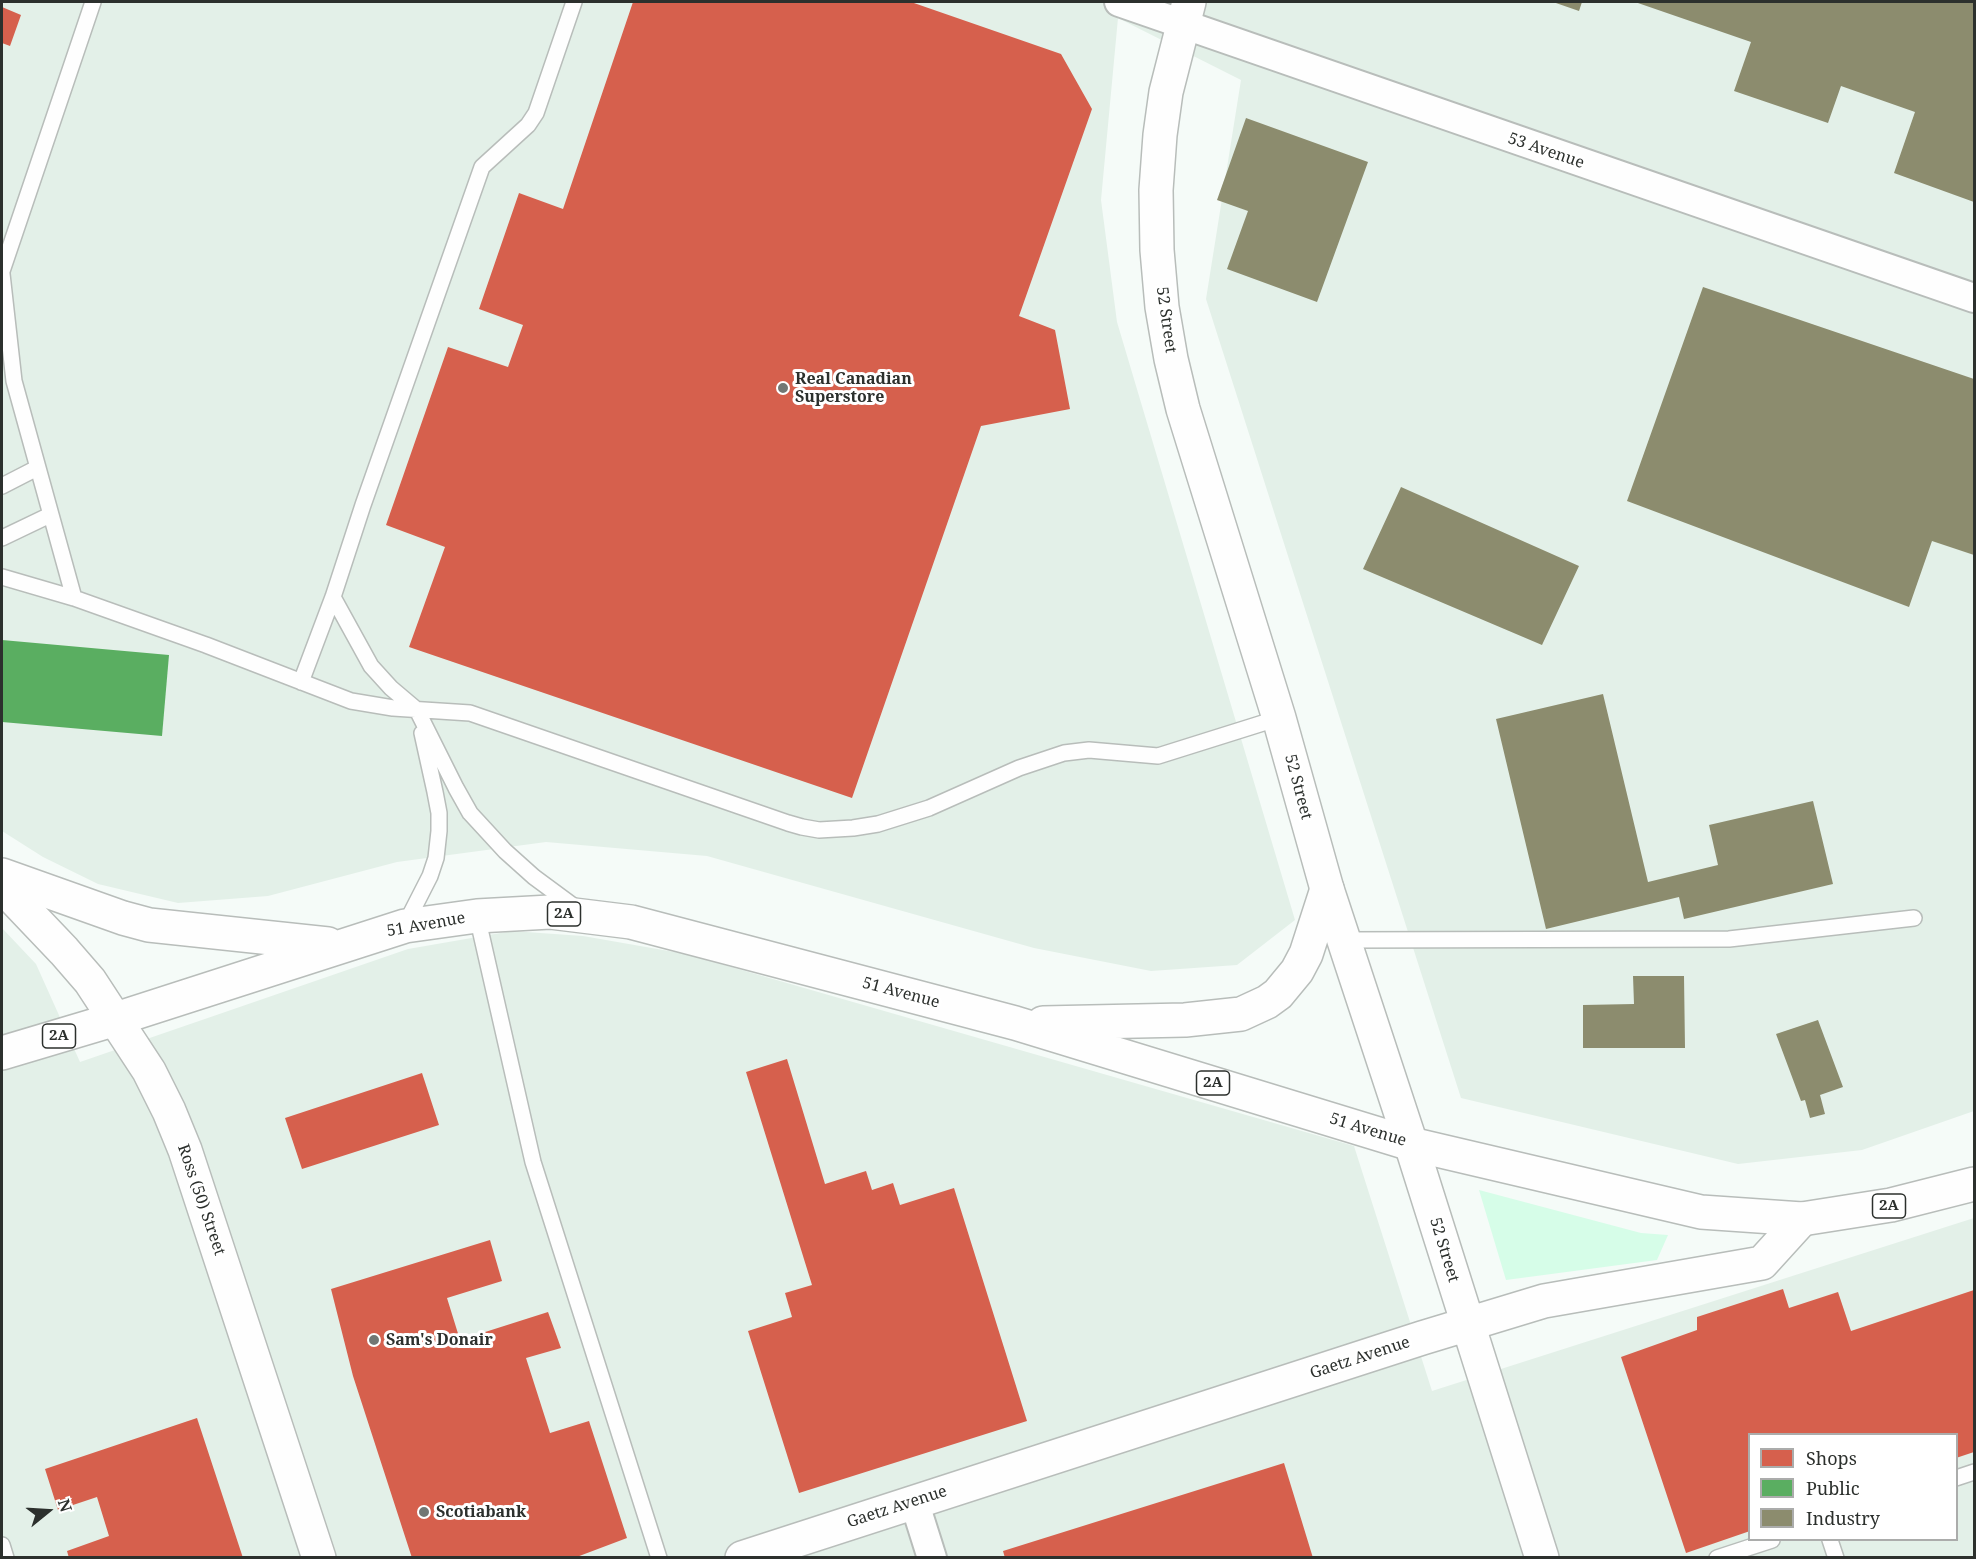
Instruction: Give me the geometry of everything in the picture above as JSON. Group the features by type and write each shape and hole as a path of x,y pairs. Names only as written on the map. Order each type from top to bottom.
{"main road":[{"name":"52 Street","path":"1186,12 1167,92 1160,135 1156,190 1157,250 1162,307 1171,359 1183,409 1279,718 1327,889 1411,1143 1542,1557"},
{"path":"2,875 149,925 342,945"},
{"name":"Ross (50) Street","path":"2,886 90,981 149,1071 185,1150 319,1557"},
{"path":"1014,1023 1185,1020 1241,1014 1253,1009 1278,994 1298,971 1306,954 1327,889"},
{"name":"51 Avenue","path":"2,1053 405,926 477,916 550,912 586,915 631,922 1014,1023 1411,1143 1701,1212 1802,1219"},
{"name":"2A","path":"1802,1219 1891,1205 1974,1184"},
{"name":"Gaetz Avenue","path":"742,1557 1544,1301 1762,1263 1802,1219"}],"street":[{"name":"53 Avenue","path":"1119,2 1186,12 1974,298"},
{"path":"914,1501 932,1557"}],"lane":[{"path":"74,598 14,381 2,273 93,2"},
{"path":"301,682 333,597 482,167 528,125 536,113 574,2"},
{"path":"2,486 37,468"},
{"path":"2,538 50,516"},
{"path":"2,578 74,598 207,645 351,700 382,707 470,713 802,828 819,830 878,824 909,815 1019,768 1064,753 1089,750 1158,756 1279,718"},
{"path":"333,597 371,666 391,688 417,710 456,788 476,819 505,851 586,915"},
{"path":"405,926 430,876 436,858 439,831 439,813 417,710"},
{"path":"477,916 533,1162 659,1557"},
{"path":"1345,940 1729,939 1914,918"},
{"path":"1958,1477 1974,1472"},
{"path":"1717,1557 1766,1541"},
{"path":"1831,1541 1836,1557"},
{"path":"2,1545 6,1557"}],"shaded area":[{"path":"2,2 1974,2 1974,1111 1862,1150 1738,1164 1461,1098 1206,299 1241,80 1118,18 1101,200 1117,322 1295,920 1237,965 1151,971 1034,948 707,856 546,842 397,862 268,896 178,903 98,884 43,857 2,831"},
{"path":"2,928 36,964 80,1062 408,949 512,931 583,936 686,954 1354,1146 1432,1391 1974,1218 1974,1557 2,1557"}],"green space":[{"path":"1479,1190 1641,1233 1668,1235 1657,1260 1506,1280"}],"building: Shops":[{"name":"Real Canadian Superstore","path":"633,2 911,2 1061,54 1092,109 1019,316 1055,330 1070,409 981,426 852,798 409,647 445,547 386,525 448,347 508,367 523,325 479,309 519,193 563,209"},
{"path":"2,7 21,15 10,46 2,43"},
{"path":"787,1059 825,1184 866,1171 872,1190 893,1183 900,1205 954,1188 1027,1421 799,1493 748,1331 792,1317 785,1293 812,1285 746,1072"},
{"path":"422,1073 439,1125 302,1169 285,1118"},
{"path":"490,1240 502,1281 447,1298 460,1340 548,1312 561,1348 526,1358 550,1433 589,1421 627,1538 574,1558 412,1558 353,1376 331,1289"},
{"path":"1783,1289 1789,1308 1838,1292 1851,1331 1974,1290 1974,1452 1958,1457 1958,1433 1748,1433 1748,1532 1686,1553 1621,1357 1697,1330 1697,1317"},
{"path":"197,1418 243,1558 69,1558 67,1551 109,1536 97,1497 58,1510 45,1469"},
{"path":"1284,1463 1313,1558 1005,1558 1003,1551"}],"building: Public":[{"path":"2,640 169,655 162,736 2,722"}],"building: Industry":[{"path":"1553,2 1582,2 1579,11"},
{"path":"1635,2 1974,2 1974,202 1894,173 1915,112 1841,86 1828,123 1734,91 1751,42"},
{"path":"1246,118 1368,162 1317,302 1227,269 1248,211 1217,200"},
{"path":"1703,287 1974,379 1974,555 1932,541 1909,607 1627,501"},
{"path":"1401,487 1579,566 1542,645 1363,569"},
{"path":"1603,694 1648,882 1718,865 1709,825 1813,801 1833,884 1684,919 1679,897 1546,929 1496,719"},
{"path":"1633,976 1684,976 1685,1048 1583,1048 1583,1005 1634,1004"},
{"path":"1818,1020 1843,1087 1820,1095 1825,1114 1810,1118 1805,1100 1801,1101 1776,1034"}],"place":[{"name":"Real Canadian Superstore","path":"783,388"},
{"name":"Sam's Donair","path":"374,1340"},
{"name":"Scotiabank","path":"424,1512"}]}
